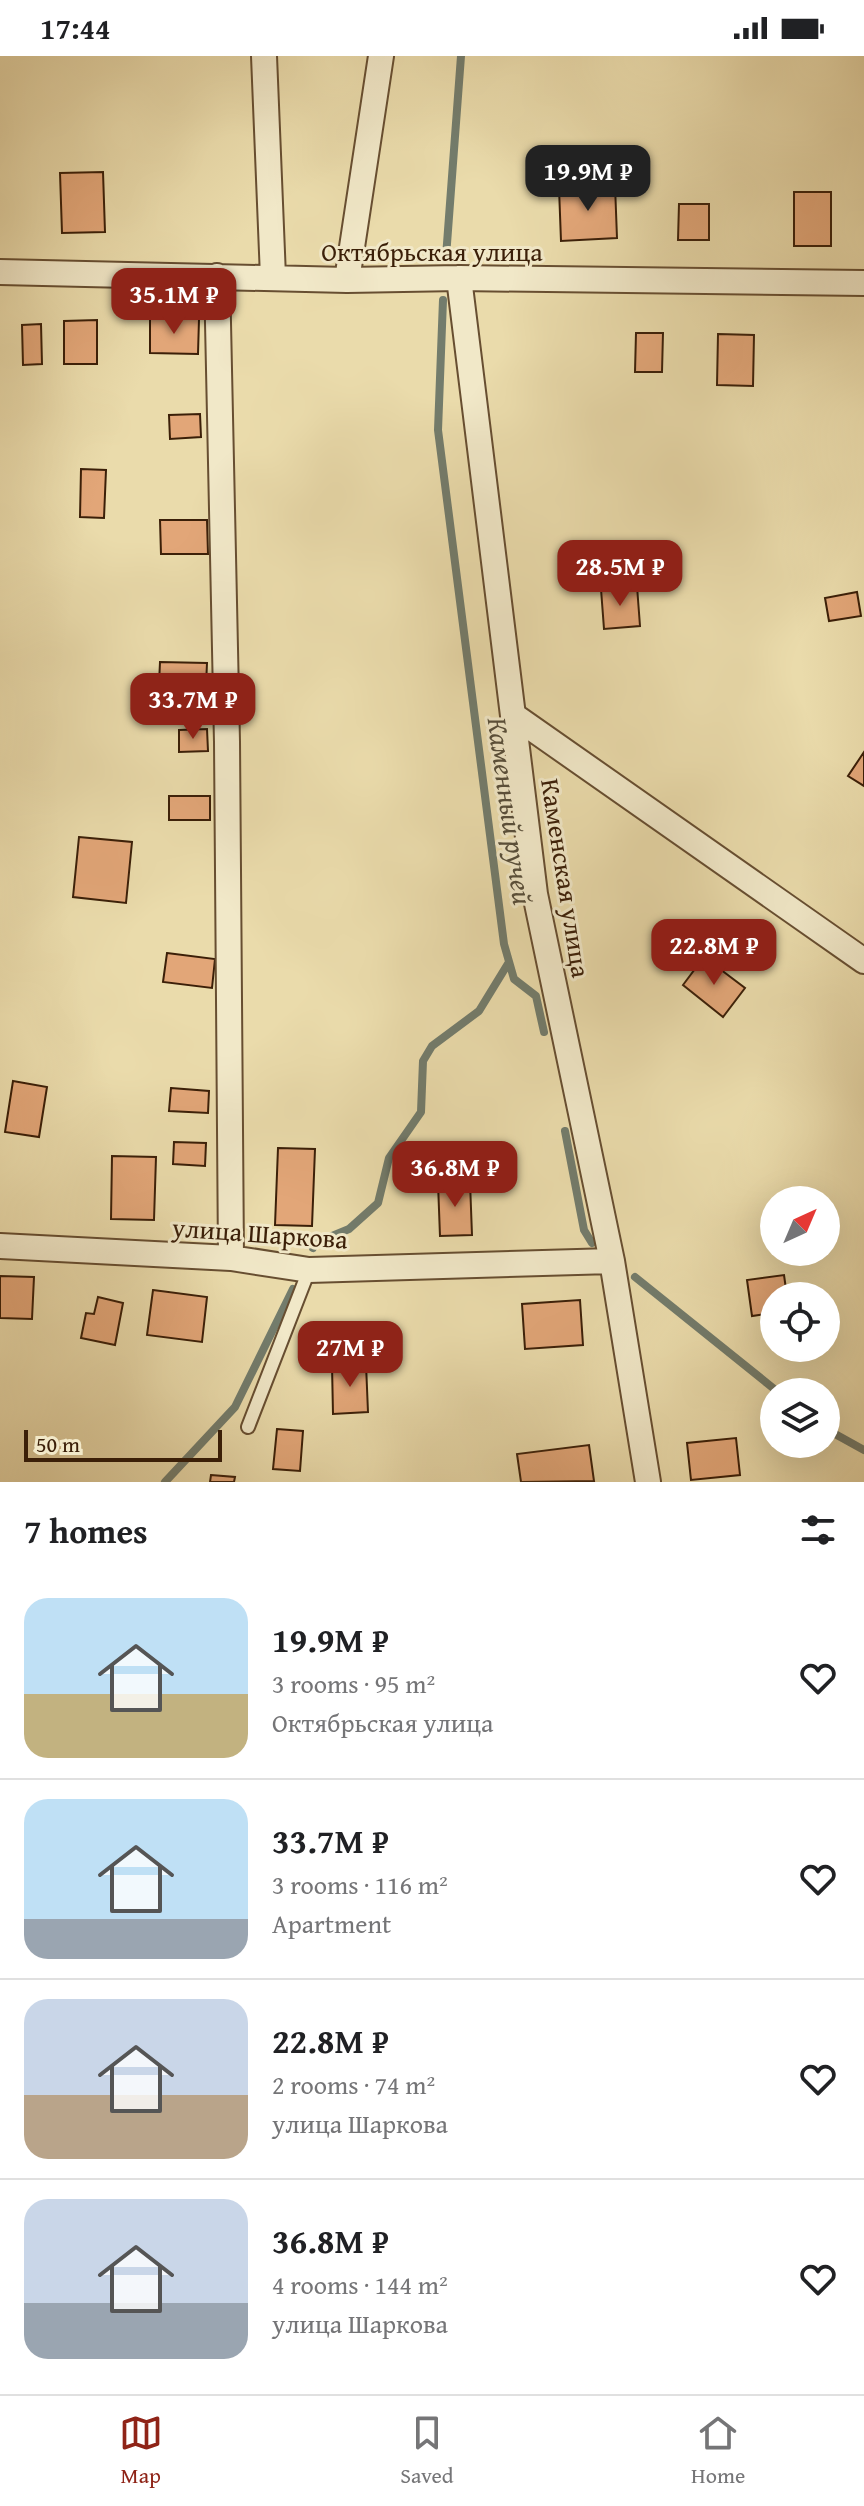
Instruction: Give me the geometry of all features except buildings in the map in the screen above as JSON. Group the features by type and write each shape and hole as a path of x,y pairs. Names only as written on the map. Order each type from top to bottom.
{"street":[{"path":"264,56 273,277"},
{"path":"347,280 381,56"},
{"name":"Октябрьская улица","path":"0,272 347,280 459,278 864,283"},
{"path":"217,276 227,742 231,1258"},
{"name":"Каменская улица","path":"459,278 535,894 612,1261 648,1482"},
{"path":"513,715 864,961"},
{"name":"улица Шаркова","path":"0,1246 231,1258 309,1270 612,1261"}],"lane":[{"path":"248,1427 309,1270"}],"waterway":[{"name":"Каменный ручей","path":"446,257 461,56"},
{"name":"Каменный ручей","path":"443,300 438,430 504,944 514,979 536,996 544,1032"},
{"name":"Каменный ручей","path":"313,1248 315,1243 349,1229 378,1203 389,1158 421,1112 423,1061 432,1046 479,1011 509,962"},
{"path":"565,1131 584,1230 592,1243"},
{"path":"635,1277 761,1378"},
{"name":"Каменный ручей","path":"165,1482 235,1407 293,1289"},
{"path":"840,1437 864,1450"}]}
